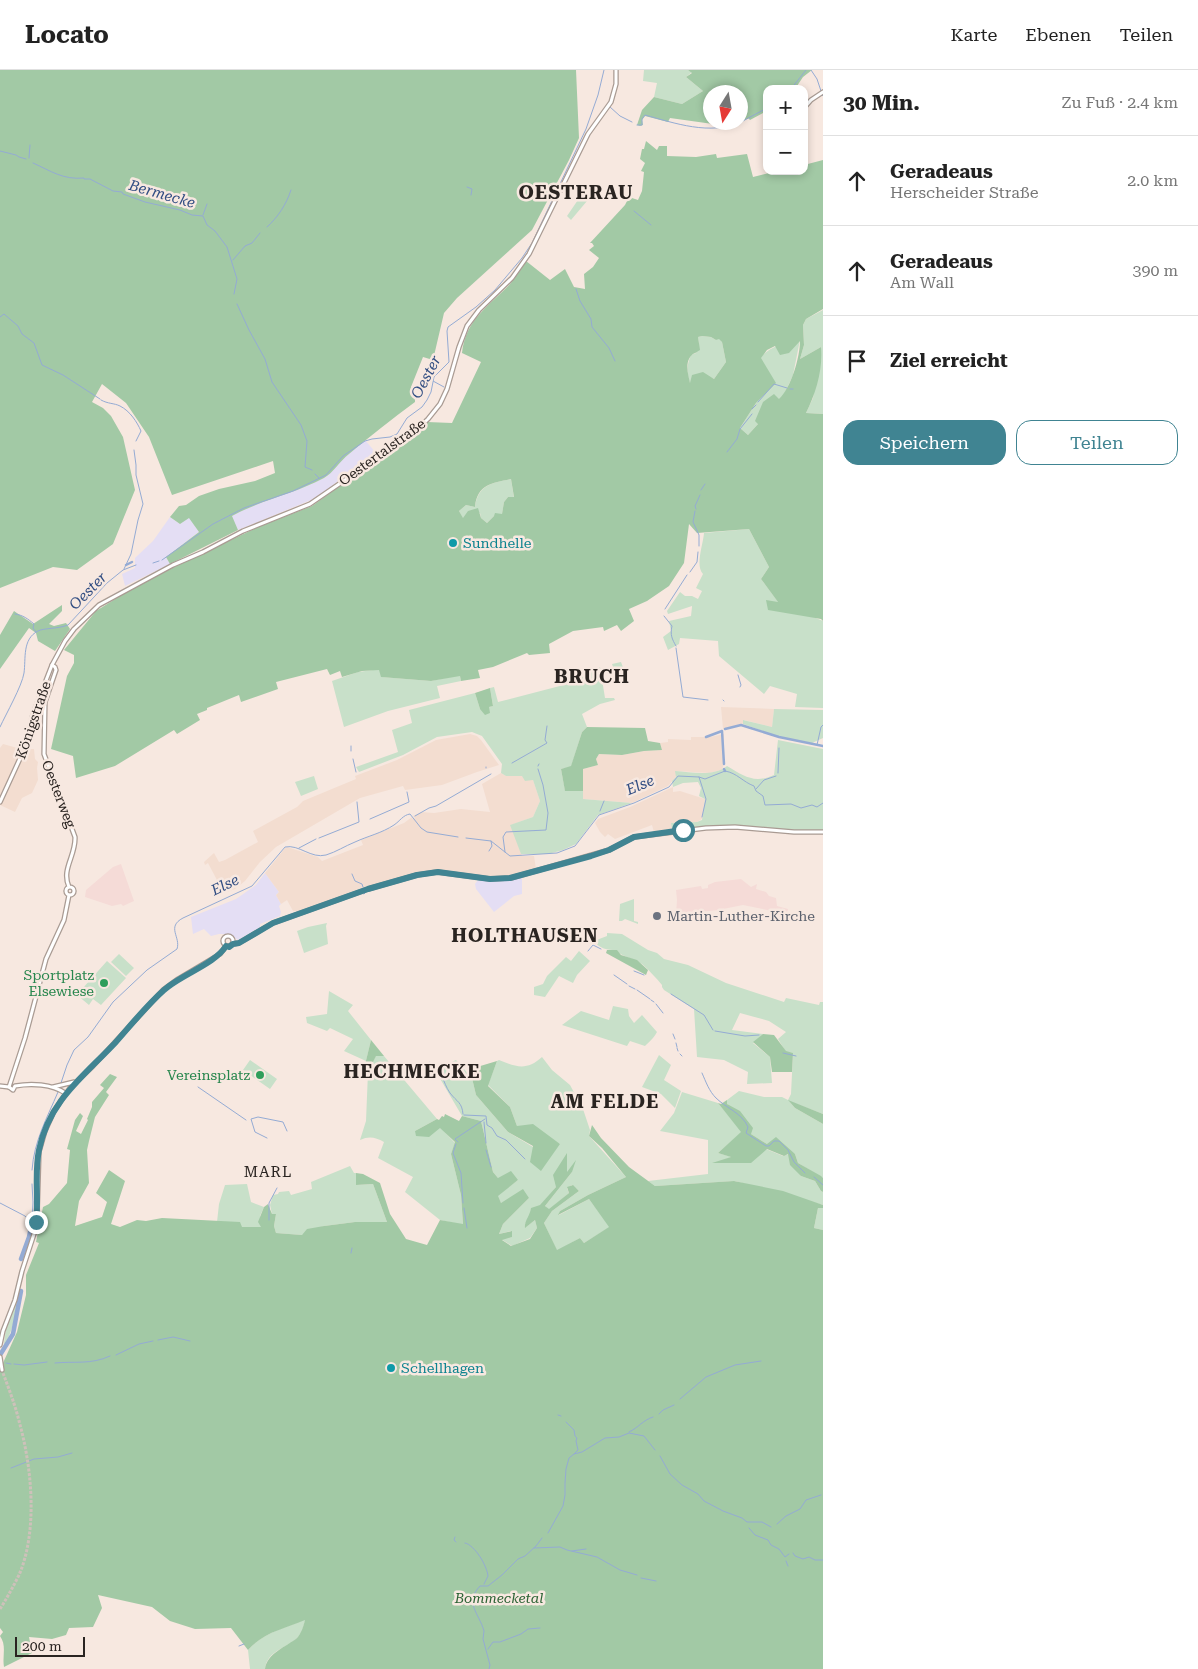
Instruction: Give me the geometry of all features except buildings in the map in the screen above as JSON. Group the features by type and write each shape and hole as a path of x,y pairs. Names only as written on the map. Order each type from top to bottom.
{"main road":[{"name":"Oestertalstraße","path":"52,665 74,629 99,605 173,565 243,531 310,504 412,434 428,419 440,404 447,389 467,326 479,310 517,271 536,241 588,134 610,102 616,84 616,70"},
{"path":"808,103 823,92"},
{"name":"Königstraße","path":"0,802 23,752 33,714 52,665"},
{"name":"Oesterweg","path":"10,1085 25,1038 46,959 62,925 69,895 66,891 69,887 66,882 66,872 75,848 74,836 44,754 44,702 55,674 55,668 52,665"},
{"path":"0,1346 3,1331 15,1300 22,1271 32,1244 36,1222 37,1170 40,1145 49,1120 65,1093 93,1066 163,990 220,954 226,946 239,943 268,926 287,918 368,889 417,875 438,872 490,879 510,878 591,856 609,850 634,837 698,829 735,827 794,832 823,832"},
{"path":"226,946 223,941 226,937 231,938 233,944"},
{"path":"0,1086 28,1084 53,1087 76,1081"},
{"path":"10,1085 10,1090 13,1090 16,1086"},
{"path":"60,1086 65,1088 65,1093"},
{"path":"53,1087 65,1093"},
{"path":"0,1357 2,1370"}],"shaded area":[{"path":"365,440 376,453 326,490 311,500 238,530 231,516 326,477 340,461"},
{"path":"170,517 180,524 189,517 199,532 166,557 170,564 125,586 122,574 135,568 135,558 153,541"},
{"path":"721,707 774,709 772,727 744,720 743,724 723,729"},
{"path":"470,734 477,736 481,740 499,765 442,785 405,790 403,786 360,798 276,847 260,862 245,881 235,889 227,892 223,884 214,889 212,886 218,882 208,863 205,865 204,862 214,853 219,862 225,860 258,842 253,831 297,807 303,801 356,779 355,776 397,760 436,740"},
{"path":"724,734 724,763 722,770 709,773 676,771 676,777 668,786 632,803 583,799 583,769 598,765 596,759 599,754 622,755 662,750 660,743 668,742 668,739 691,740 691,737 710,737"},
{"path":"3,744 21,749 34,749 35,759 38,762 38,780 32,793 22,798 15,812 0,805 0,748"},
{"path":"501,773 506,776 522,776 533,780 540,801 533,817 511,825 522,856 534,856 536,869 508,876 492,877 446,870 425,871 361,888 302,911 293,911 287,900 281,904 276,895 279,892 265,873 287,847 318,857 322,861 363,845 361,840 404,823 412,817 413,819 415,818 413,816 421,812 434,813 461,809 490,812 482,784"},
{"path":"673,787 673,792 680,791 705,799 702,819 697,822 671,823 672,830 654,832 652,825 615,839 608,834 605,837 595,823 598,819 630,807"},
{"path":"121,864 134,901 123,906 121,904 112,906 85,897 86,890 113,867"},
{"path":"265,873 279,892 276,895 281,904 279,906 280,916 260,924 260,927 238,940 226,934 211,936 204,929 193,934 191,917 236,899 256,885"},
{"path":"522,877 522,894 514,896 494,912 476,889 475,884 478,880 508,881"},
{"path":"741,879 751,887 757,884 756,889 776,898 777,906 788,909 787,914 743,905 676,915 676,890 701,886 702,889 708,888 708,885 715,882"}],"green space":[{"path":"0,70 576,70 579,138 532,230 457,298 444,313 433,360 423,357 411,387 415,392 415,402 357,447 327,476 313,484 243,510 232,516 238,530 170,564 166,557 199,532 189,518 180,524 170,517 179,506 186,505 199,496 219,489 255,481 275,473 273,461 172,495 149,437 126,403 102,384 92,402 103,408 111,416 123,437 135,490 113,544 77,570 53,567 0,588"},
{"path":"644,70 688,70 692,72 686,77 703,91 682,104 654,97 657,83 643,81"},
{"path":"688,70 812,70 803,77 798,85 763,85 763,113 750,120 748,118 748,85 703,85 703,91 686,77 692,73"},
{"path":"703,91 703,123 670,118 668,122 645,116 642,120 643,125 637,125 642,110 654,97 682,104"},
{"path":"646,141 657,150 659,146 667,146 667,156 696,157 716,154 717,158 747,154 753,177 763,174 808,175 808,164 823,160 823,309 806,319 803,325 804,345 800,359 821,347 818,381 806,413 823,414 823,621 821,619 768,610 766,600 778,602 761,579 769,567 749,529 697,533 689,524 684,563 669,586 647,601 629,609 634,621 621,631 617,625 604,631 603,627 573,631 549,644 550,653 529,655 527,653 493,667 478,670 480,678 461,681 460,676 431,681 381,677 379,670 362,671 342,677 340,671 330,675 327,669 276,682 278,689 241,702 239,695 207,708 207,710 197,714 200,720 177,734 174,730 115,766 76,778 73,756 51,749 67,676 74,663 74,655 64,650 96,611 141,583 258,527 312,506 404,442 427,422 452,423 481,362 462,353 464,341 473,322 510,284 526,261 550,280 565,269 574,287 585,289 584,274 593,267 599,258 589,250 594,246 590,243 625,205 629,197 638,200 642,191 644,172 641,171 645,163 640,159 642,149 644,149","holes":["698,337 711,337 722,342 726,362 714,379 703,372 692,375 690,383 687,368 688,360 700,350","800,341 797,363 787,388 779,399 774,394 763,402 755,421 758,424 748,435 740,428 756,403 776,383 761,358 767,350 775,346 780,355 789,353","511,479 514,497 508,497 504,502 502,514 495,513 487,523 481,518 478,508 468,511 463,518 459,511 466,505 475,507 476,499 483,489 492,484"]},
{"path":"580,197 587,201 571,220 567,216"},
{"path":"823,310 823,414 806,413 813,398 821,347 800,359 804,345 803,325 806,319"},
{"path":"698,337 711,337 716,340 719,338 722,342 726,362 714,379 707,376 690,384 688,363 691,355 696,353 699,345"},
{"path":"800,340 793,375 784,395 748,435 740,428 756,403 775,383 760,358 773,348"},
{"path":"511,479 514,498 508,497 504,502 502,514 494,516 487,523 481,518 480,513 463,519 459,511 466,505 475,507 479,493 483,489 492,484"},
{"path":"749,529 769,567 761,579 779,603 823,621 823,708 795,707 797,694 770,686 764,694 719,656 718,641 680,638 679,644 668,650 663,637 671,631 669,621 691,616 692,606 668,614 667,611 680,592 685,596 692,596 698,599 702,591 696,588 703,574 700,561 704,533"},
{"path":"62,605 62,611 49,624 54,626 66,623 70,629 55,651 38,641 36,633 29,628 0,669 0,635 14,611 33,624"},
{"path":"621,662 627,678 618,680 612,664"},
{"path":"600,667 605,698 614,698 615,700 600,704 582,714 587,727 582,732 571,767 561,769 565,790 583,791 583,799 632,803 598,815 576,844 563,850 548,854 521,854 510,825 533,817 540,801 533,780 525,781 522,776 506,776 501,773 502,764 482,736 472,732 437,737 403,755 359,772 356,767 398,752 392,730 412,723 409,710 475,693 480,709 493,706 490,688 494,687 498,702 579,681 578,673"},
{"path":"380,670 382,677 431,681 460,675 461,681 437,686 440,698 388,711 344,727 332,681 358,672"},
{"path":"490,688 493,706 489,707 490,713 485,715 480,709 475,693"},
{"path":"774,709 823,710 823,738 812,743 780,737 743,724 743,720 772,727"},
{"path":"587,727 645,728 648,741 660,743 662,750 622,755 599,754 596,759 598,765 583,769 583,791 565,791 561,769 571,766 582,732"},
{"path":"778,740 823,749 823,830 801,831 723,825 672,830 671,823 697,822 702,820 705,799 699,796 701,788 698,782 683,783 673,787 672,781 676,777 675,771 709,773 727,766 749,778 767,778 774,775"},
{"path":"314,776 318,789 301,796 295,782"},
{"path":"634,899 634,921 638,922 638,924 625,919 619,921 620,904"},
{"path":"327,923 328,944 304,953 297,931"},
{"path":"607,933 622,934 648,950 657,953 664,959 688,965 726,983 784,1002 786,998 819,1005 820,1002 823,1002 823,1114 789,1101 795,1108 823,1124 823,1178 798,1163 795,1154 767,1144 751,1134 727,1104 727,1100 739,1091 764,1097 782,1097 788,1100 791,1094 793,1053 786,1052 778,1039 786,1032 769,1021 740,1013 732,1030 763,1034 753,1043 770,1057 772,1083 747,1084 748,1072 724,1060 697,1057 694,1009 664,990 650,971 636,960 622,955 616,950 607,949 596,944 594,941 607,936"},
{"path":"607,950 617,950 621,955 637,960 648,970 646,975 606,953"},
{"path":"579,951 590,961 577,975 573,983 559,976 545,997 534,995 534,987 543,984 547,976 566,957 571,961"},
{"path":"119,954 134,968 126,976 111,962"},
{"name":"Sportplatz Elsewiese","path":"107,961 126,978 101,1005 93,999 89,1005 77,995 82,990 92,998 82,989"},
{"path":"329,991 353,1005 348,1011 371,1040 366,1061 344,1051 353,1039 330,1028 327,1031 307,1023 306,1017 327,1014"},
{"path":"613,1006 628,1009 629,1016 634,1023 642,1015 657,1032 645,1046 630,1041 627,1046 562,1025 581,1011 609,1020"},
{"path":"763,1034 774,1035 786,1051 793,1053 792,1072 772,1072 770,1057 753,1042"},
{"path":"371,1040 384,1056 376,1056 368,1072 364,1069"},
{"path":"376,1055 384,1056 437,1119 415,1131 440,1127 455,1143 451,1154 461,1195 463,1225 440,1220 405,1192 413,1177 378,1158 384,1142 372,1138 360,1140 366,1121 368,1072"},
{"path":"659,1055 671,1065 664,1080 681,1091 675,1108 661,1094 642,1087"},
{"path":"542,1057 552,1070 570,1085 583,1109 590,1130 589,1136 626,1177 560,1211 559,1215 589,1199 610,1227 584,1243 580,1238 557,1251 544,1223 552,1211 579,1191 572,1185 567,1188 569,1193 549,1210 545,1206 572,1172 566,1173 567,1155 556,1187 525,1224 526,1227 535,1220 537,1228 530,1238 512,1246 501,1239 512,1237 511,1231 499,1234 503,1224 529,1198 501,1203 497,1196 518,1180 498,1178 493,1172 481,1121 462,1116 435,1070 456,1060 472,1078 476,1095 508,1132 533,1147 560,1144 517,1126 510,1107 488,1085 497,1061 516,1066 526,1066"},
{"name":"Vereinsplatz","path":"250,1060 277,1079 270,1089 243,1070"},
{"path":"497,1061 488,1086 510,1107 517,1126 533,1124 560,1144 541,1171 530,1162 533,1146 508,1132 476,1095 472,1078 477,1067"},
{"name":"Bommecketal","path":"110,1074 117,1077 106,1092 109,1095 95,1117 87,1150 89,1183 79,1201 75,1226 102,1217 107,1202 96,1193 109,1170 125,1181 111,1224 120,1227 137,1220 146,1221 162,1218 240,1222 242,1227 261,1227 258,1222 264,1207 268,1204 272,1214 276,1214 274,1226 276,1233 302,1235 307,1229 324,1226 355,1222 387,1222 373,1184 356,1185 356,1173 363,1174 380,1183 390,1214 406,1239 427,1245 440,1220 463,1224 461,1195 451,1154 455,1142 440,1128 429,1137 416,1136 415,1131 437,1119 439,1120 445,1114 459,1121 462,1116 481,1121 493,1172 498,1178 511,1171 518,1180 498,1196 501,1203 523,1189 529,1198 503,1224 499,1234 512,1231 512,1237 502,1240 511,1246 530,1239 537,1228 535,1220 525,1228 531,1208 540,1205 556,1187 553,1175 567,1153 567,1172 576,1160 572,1172 545,1206 549,1209 569,1193 567,1187 573,1185 579,1191 552,1211 544,1223 557,1250 580,1238 584,1243 609,1227 589,1199 558,1215 560,1211 588,1195 626,1177 602,1148 589,1136 592,1125 601,1138 629,1167 655,1186 734,1181 783,1191 823,1205 823,1208 818,1208 814,1228 823,1230 823,1669 265,1669 266,1663 273,1655 297,1638 305,1620 268,1635 248,1650 231,1628 195,1629 170,1621 152,1607 98,1595 102,1608 93,1627 69,1628 66,1635 52,1639 29,1637 32,1653 4,1667 4,1647 0,1636 3,1632 0,1628 0,1370 4,1369 3,1363 17,1332 26,1295 26,1275 39,1243 36,1242 43,1207 49,1204 67,1183 70,1150 67,1149 75,1120 80,1113 83,1116 76,1131 81,1134 88,1120 92,1102 104,1088 100,1085"},
{"path":"682,1092 718,1103 742,1132 718,1153 732,1157 715,1163 766,1149 783,1156 789,1154 801,1176 815,1181 823,1192 823,1205 735,1181 655,1186 648,1181 708,1174 708,1140 660,1131 674,1113"},
{"path":"727,1100 727,1104 740,1111 753,1128 751,1134 767,1144 776,1137 795,1154 798,1163 821,1176 823,1178 823,1192 815,1181 801,1176 790,1165 788,1154 784,1156 767,1149 751,1163 712,1163 731,1157 718,1153 741,1132 718,1103 721,1104"},
{"path":"788,1100 823,1114 823,1124 795,1108"},
{"path":"350,1166 354,1173 356,1173 356,1185 373,1184 387,1222 355,1222 324,1226 302,1235 276,1233 274,1226 276,1214 272,1214 270,1205 273,1195 289,1191 291,1195 312,1189 311,1182"},
{"path":"247,1184 251,1202 264,1207 260,1216 262,1227 241,1227 217,1222 219,1204 225,1185"},
{"path":"818,1208 823,1208 823,1230 814,1228"},
{"path":"18,1299 13,1325 3,1350 6,1329"},
{"path":"306,1619 299,1635 294,1641 274,1653 265,1669 250,1669 248,1650 254,1644 275,1631"}],"waterway":[{"name":"Oester","path":"162,560 213,524 244,508 293,491 326,475 343,456 365,441 397,434 407,418 422,407 431,392 434,377 449,362 448,327 476,307 495,290 532,243 586,129 598,95 604,70"},
{"path":"794,85 806,70"},
{"path":"811,70 817,79 821,91"},
{"path":"610,107 620,116 632,122"},
{"path":"748,118 763,110"},
{"path":"637,125 642,125 642,119 645,115 692,127 703,128"},
{"path":"29,158 30,145"},
{"name":"Bermecke","path":"0,151 26,159"},
{"name":"Bermecke","path":"33,163 70,178 90,179 113,191 122,192 145,202 180,210 192,215 203,216 207,225 215,231 227,247 237,279 234,294"},
{"path":"467,187 472,189 471,195"},
{"path":"267,227 287,201 291,190"},
{"path":"203,215 207,204"},
{"path":"634,211 651,225"},
{"path":"233,260 260,233"},
{"path":"576,289 580,301 591,319 592,327 609,348 615,361"},
{"name":"Bermecke","path":"237,304 265,359 272,382 301,425 307,441 305,467 312,470"},
{"path":"0,317 4,314 18,326 22,334 34,343 42,365 63,375 100,399"},
{"path":"433,381 444,387"},
{"path":"758,402 774,384 787,388"},
{"path":"101,400 120,406 130,414 141,431 136,441"},
{"path":"752,409 756,405"},
{"path":"727,452 737,439 740,429 752,414"},
{"path":"124,569 131,554 143,504 136,475 134,450"},
{"name":"Oester","path":"315,474 319,478"},
{"path":"701,490 705,484"},
{"path":"696,509 695,506 700,495"},
{"path":"695,511 693,522 699,535 699,546"},
{"path":"690,572 697,562 698,552"},
{"name":"Oester","path":"153,563 159,561"},
{"name":"Oester","path":"126,565 132,562"},
{"name":"Oester","path":"0,727 23,679 29,639 40,630 68,625 107,583 123,570 136,565"},
{"path":"665,609 687,575"},
{"path":"15,614 23,616 34,624 33,628 36,632"},
{"path":"664,616 672,626 671,632 676,646"},
{"path":"676,648 683,697 708,700"},
{"path":"738,675 740,687"},
{"path":"725,729 741,725 779,737 823,746"},
{"path":"817,745 823,725"},
{"path":"512,763 547,743 545,740 547,726"},
{"path":"706,737 722,731 724,764"},
{"path":"351,746 351,751"},
{"path":"778,773 779,748"},
{"path":"353,759 356,772"},
{"path":"505,852 503,837 506,832 546,830 548,813 538,769"},
{"name":"Else","path":"466,838 491,841 510,856 557,853 575,846 599,815 634,803 669,787 678,776 705,779 725,771 754,786 756,791 763,796 765,805 791,804 801,808 812,805 817,807 823,803"},
{"path":"415,816 491,774"},
{"path":"756,789 764,780 776,776"},
{"path":"699,777 706,799 702,817"},
{"path":"370,819 409,802 407,792"},
{"path":"600,811 604,801"},
{"path":"319,838 359,822 357,802"},
{"name":"Else","path":"61,1083 74,1050 88,1037 113,1002 147,970 177,949 175,925 178,921 252,886 285,847 295,848 315,855 326,855 385,830 410,814 421,828 427,832 458,837"},
{"path":"299,848 316,839"},
{"name":"Else","path":"489,851 492,846 491,841"},
{"name":"HECHMECKE","path":"352,874 355,881 362,884 363,887"},
{"path":"588,951 593,945 601,949"},
{"path":"634,971 644,975"},
{"path":"614,975 627,984"},
{"path":"629,986 635,989"},
{"path":"637,990 650,999"},
{"path":"671,994 704,1015 713,1030"},
{"path":"656,1004 663,1013"},
{"path":"715,1031 745,1036 759,1035"},
{"path":"673,1034 675,1039"},
{"path":"676,1043 677,1047"},
{"path":"783,1053 796,1056"},
{"name":"HECHMECKE","path":"430,1062 438,1070 447,1089 460,1104 463,1114"},
{"path":"702,1073 708,1086 720,1102 738,1114 745,1122 748,1127 746,1133 766,1146 769,1146 774,1141 779,1141 788,1150 794,1162 805,1173"},
{"path":"198,1087 246,1120"},
{"name":"Else","path":"32,1170 38,1139 58,1092"},
{"name":"HECHMECKE","path":"464,1115 486,1116 487,1125 492,1128 497,1136 506,1140 525,1159"},
{"path":"267,1138 255,1132 251,1119 258,1117 283,1122 287,1131"},
{"path":"458,1142 455,1139 485,1119"},
{"path":"484,1122 486,1143"},
{"path":"456,1144 453,1153 461,1173 463,1203"},
{"path":"486,1150 491,1167"},
{"path":"814,1177 823,1185"},
{"name":"Else","path":"32,1184 32,1222"},
{"path":"269,1220 269,1203 277,1188"},
{"name":"Oester","path":"0,1203 25,1216 31,1222"},
{"path":"464,1208 467,1228"},
{"name":"Else","path":"21,1259 32,1222"},
{"path":"351,1253 352,1248"},
{"name":"Else","path":"0,1355 13,1334 21,1291"},
{"path":"158,1340 173,1337 190,1341"},
{"path":"116,1355 139,1344 153,1341"},
{"path":"55,1363 89,1362 110,1356"},
{"path":"680,1399 706,1377 735,1365 761,1361"},
{"path":"14,1364 24,1365 47,1362"},
{"path":"6,1363 11,1364"},
{"path":"659,1414 674,1405"},
{"path":"629,1432 653,1417"},
{"path":"566,1422 574,1430 577,1438 578,1450 574,1454"},
{"path":"548,1533 563,1506 566,1469 569,1458 574,1454 582,1452 605,1438 619,1437 629,1433 644,1436 655,1450"},
{"path":"11,1468 34,1459 58,1457 72,1453"},
{"path":"660,1456 670,1474 682,1485 698,1494 704,1501 747,1522 762,1522 771,1527"},
{"path":"777,1524 786,1516 800,1509 806,1500 821,1495"},
{"path":"749,1528 755,1535 768,1540 785,1557 789,1554"},
{"path":"455,1537 454,1540 456,1542"},
{"path":"489,1669 490,1665 483,1639 484,1631 473,1603 475,1592 480,1586 488,1586 502,1575 518,1559 525,1556 536,1546 542,1538"},
{"path":"465,1543 480,1556 488,1576 484,1584"},
{"path":"534,1548 560,1547 597,1557 620,1570 637,1575"},
{"path":"572,1551 586,1549"},
{"path":"793,1553 795,1556 803,1559 809,1557 815,1560 823,1560"},
{"path":"786,1561 788,1566"},
{"path":"641,1578 656,1581"},
{"path":"488,1649 493,1642 500,1642 521,1634 528,1629 540,1628"},
{"path":"239,1646 244,1644"}],"tunnel":[{"path":"0,1609 19,1575 25,1558 31,1519 30,1478 24,1439 16,1408 2,1370"}],"place":[{"name":"Sundhelle","path":"453,543"},
{"name":"Martin-Luther-Kirche","path":"657,916"},
{"name":"Sportplatz Elsewiese","path":"104,983"},
{"name":"Vereinsplatz","path":"260,1075"},
{"name":"Schellhagen","path":"391,1368"}],"district":[{"name":"OESTERAU","path":"576,192"},
{"name":"BRUCH","path":"592,676"},
{"name":"HOLTHAUSEN","path":"525,935"},
{"name":"HECHMECKE","path":"412,1071"},
{"name":"AM FELDE","path":"605,1101"},
{"name":"MARL","path":"268,1172"}],"route":[{"path":"36,1222 39,1152 48,1123 64,1095 163,990 220,954 226,946 229,947 239,943 273,923 368,889 417,875 438,872 490,879 510,878 591,856 609,850 634,837 683,830"}]}
